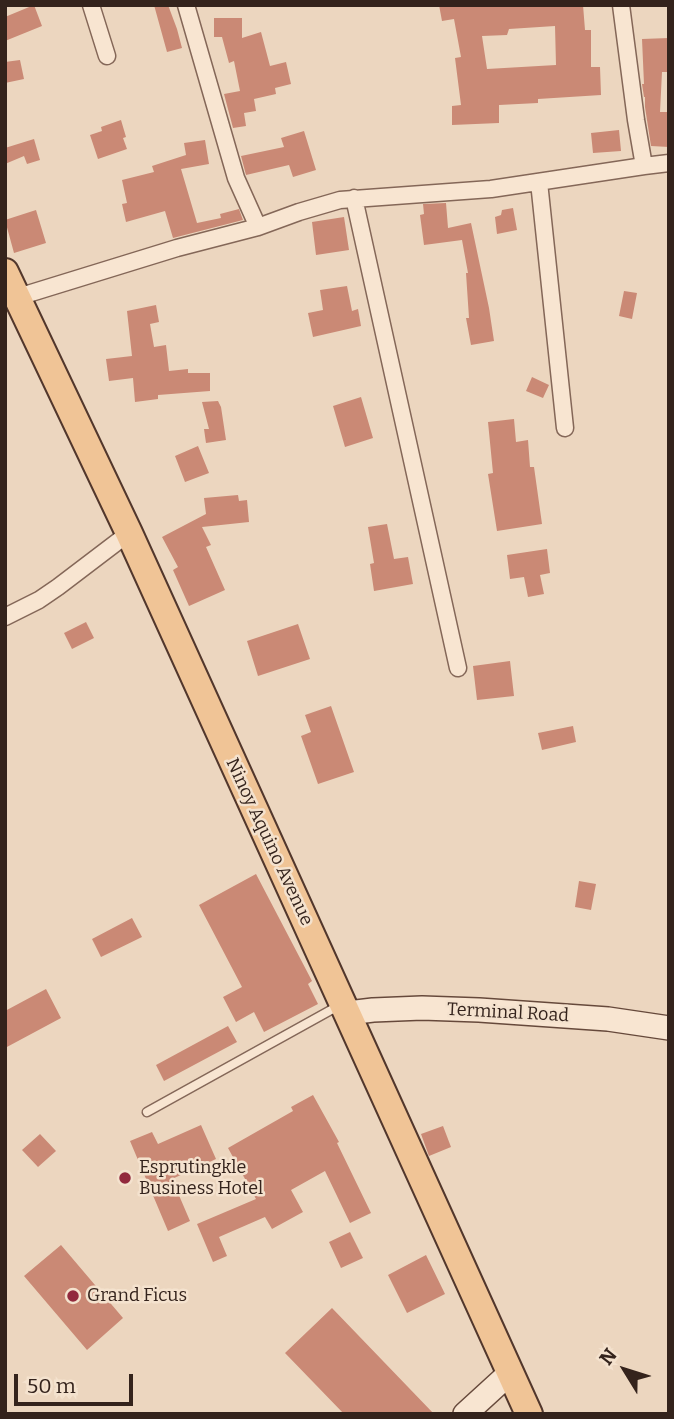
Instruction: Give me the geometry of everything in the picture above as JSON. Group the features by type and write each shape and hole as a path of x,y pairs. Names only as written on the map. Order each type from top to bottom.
{"main road":[{"name":"Ninoy Aquino Avenue","path":"5,272 129,533 529,1414"}],"street":[{"path":"91,5 107,56"},
{"path":"186,5 236,177 258,228"},
{"path":"621,5 644,166"},
{"path":"18,297 177,248 258,228 340,200 491,189 669,163"},
{"path":"539,183 565,428"},
{"path":"354,198 458,668"},
{"path":"5,617 39,600 129,533"},
{"name":"Terminal Road","path":"345,1008 479,1010 608,1019 669,1028"},
{"path":"465,1414 511,1373"}],"lane":[{"path":"147,1112 345,1008"}],"building":[{"path":"34,5 42,26 5,41 5,17"},
{"path":"154,5 168,5 182,48 167,52"},
{"path":"439,5 583,5 585,30 591,30 591,67 600,67 601,95 538,99 538,103 499,105 499,123 452,125 452,106 461,105 455,58 461,57 454,19 442,21","holes":["555,26 556,65 487,69 482,36 507,35 509,29"]},
{"path":"214,18 242,18 242,38 261,32 270,66 286,62 291,84 275,88 276,94 254,99 256,111 244,113 246,126 233,128 224,94 240,91 234,61 229,63 222,37 214,37"},
{"path":"669,38 669,72 662,72 660,112 669,112 669,147 651,146 642,84 642,39"},
{"path":"20,60 24,79 5,83 5,62"},
{"path":"121,120 127,149 98,159 90,135 102,131 101,127"},
{"path":"619,130 621,151 593,153 591,133"},
{"path":"304,131 316,170 293,177 289,165 246,175 241,156 284,147 281,138"},
{"path":"34,139 40,160 27,164 24,156 5,164 5,148"},
{"path":"205,140 209,164 181,169 197,223 221,218 220,214 239,209 243,220 173,238 165,211 126,222 122,204 127,203 122,180 154,172 152,166 186,155 184,143"},
{"path":"446,203 448,228 471,223 494,341 471,345 466,318 469,318 468,273 462,240 424,245 420,215 424,214 423,204"},
{"path":"513,208 517,230 497,234 495,217 501,215 502,210"},
{"path":"36,210 46,243 14,253 5,220"},
{"path":"344,217 349,250 316,255 312,222"},
{"path":"347,286 352,311 358,309 361,326 313,337 308,313 323,310 320,290"},
{"path":"624,291 637,293 632,319 619,316"},
{"path":"156,305 159,322 150,324 154,347 166,345 169,371 188,369 188,373 210,373 210,391 158,395 158,399 135,402 133,378 109,381 106,359 132,356 127,311"},
{"path":"532,377 549,385 543,398 526,391"},
{"path":"361,397 373,438 345,447 333,406"},
{"path":"218,401 226,440 206,443 204,429 209,429 202,402"},
{"path":"514,419 516,442 528,440 530,467 534,467 542,524 497,531 488,474 493,473 488,422"},
{"path":"198,446 209,473 185,482 175,456"},
{"path":"238,495 239,501 247,500 249,522 202,527 211,545 206,547 225,590 189,606 173,570 178,567 162,537 206,514 204,498"},
{"path":"387,524 394,559 408,557 413,584 374,591 370,564 374,563 368,527"},
{"path":"547,549 550,573 540,575 544,594 528,597 524,577 510,579 507,555"},
{"path":"86,622 94,638 72,649 64,633"},
{"path":"298,624 310,659 258,676 247,641"},
{"path":"510,661 514,696 477,700 473,666"},
{"path":"331,706 354,772 318,784 301,736 311,732 305,715"},
{"path":"573,726 576,742 542,750 538,733"},
{"path":"256,874 312,981 308,984 318,1004 264,1032 254,1012 236,1022 223,997 242,987 199,905"},
{"path":"579,881 596,884 591,910 575,907"},
{"path":"132,918 142,937 101,957 92,939"},
{"path":"46,989 61,1018 5,1048 5,1011"},
{"path":"228,1026 237,1042 164,1081 156,1065"},
{"path":"313,1095 339,1142 337,1143 371,1213 350,1223 325,1171 291,1190 303,1212 272,1229 265,1217 219,1237 227,1256 213,1262 197,1224 256,1199 228,1148 293,1111 291,1107"},
{"path":"201,1125 216,1159 172,1179 190,1221 168,1231 130,1141 152,1132 158,1144"},
{"path":"443,1126 451,1147 429,1156 421,1134"},
{"path":"40,1134 56,1151 38,1167 22,1150"},
{"path":"350,1232 363,1258 341,1268 329,1242"},
{"path":"61,1245 123,1318 87,1350 24,1276"},
{"path":"426,1255 445,1294 407,1313 388,1275"},
{"path":"332,1308 434,1414 344,1414 285,1353"}],"place":[{"name":"Esprutingkle Business Hotel","path":"125,1178"},
{"name":"Grand Ficus","path":"73,1296"}]}
